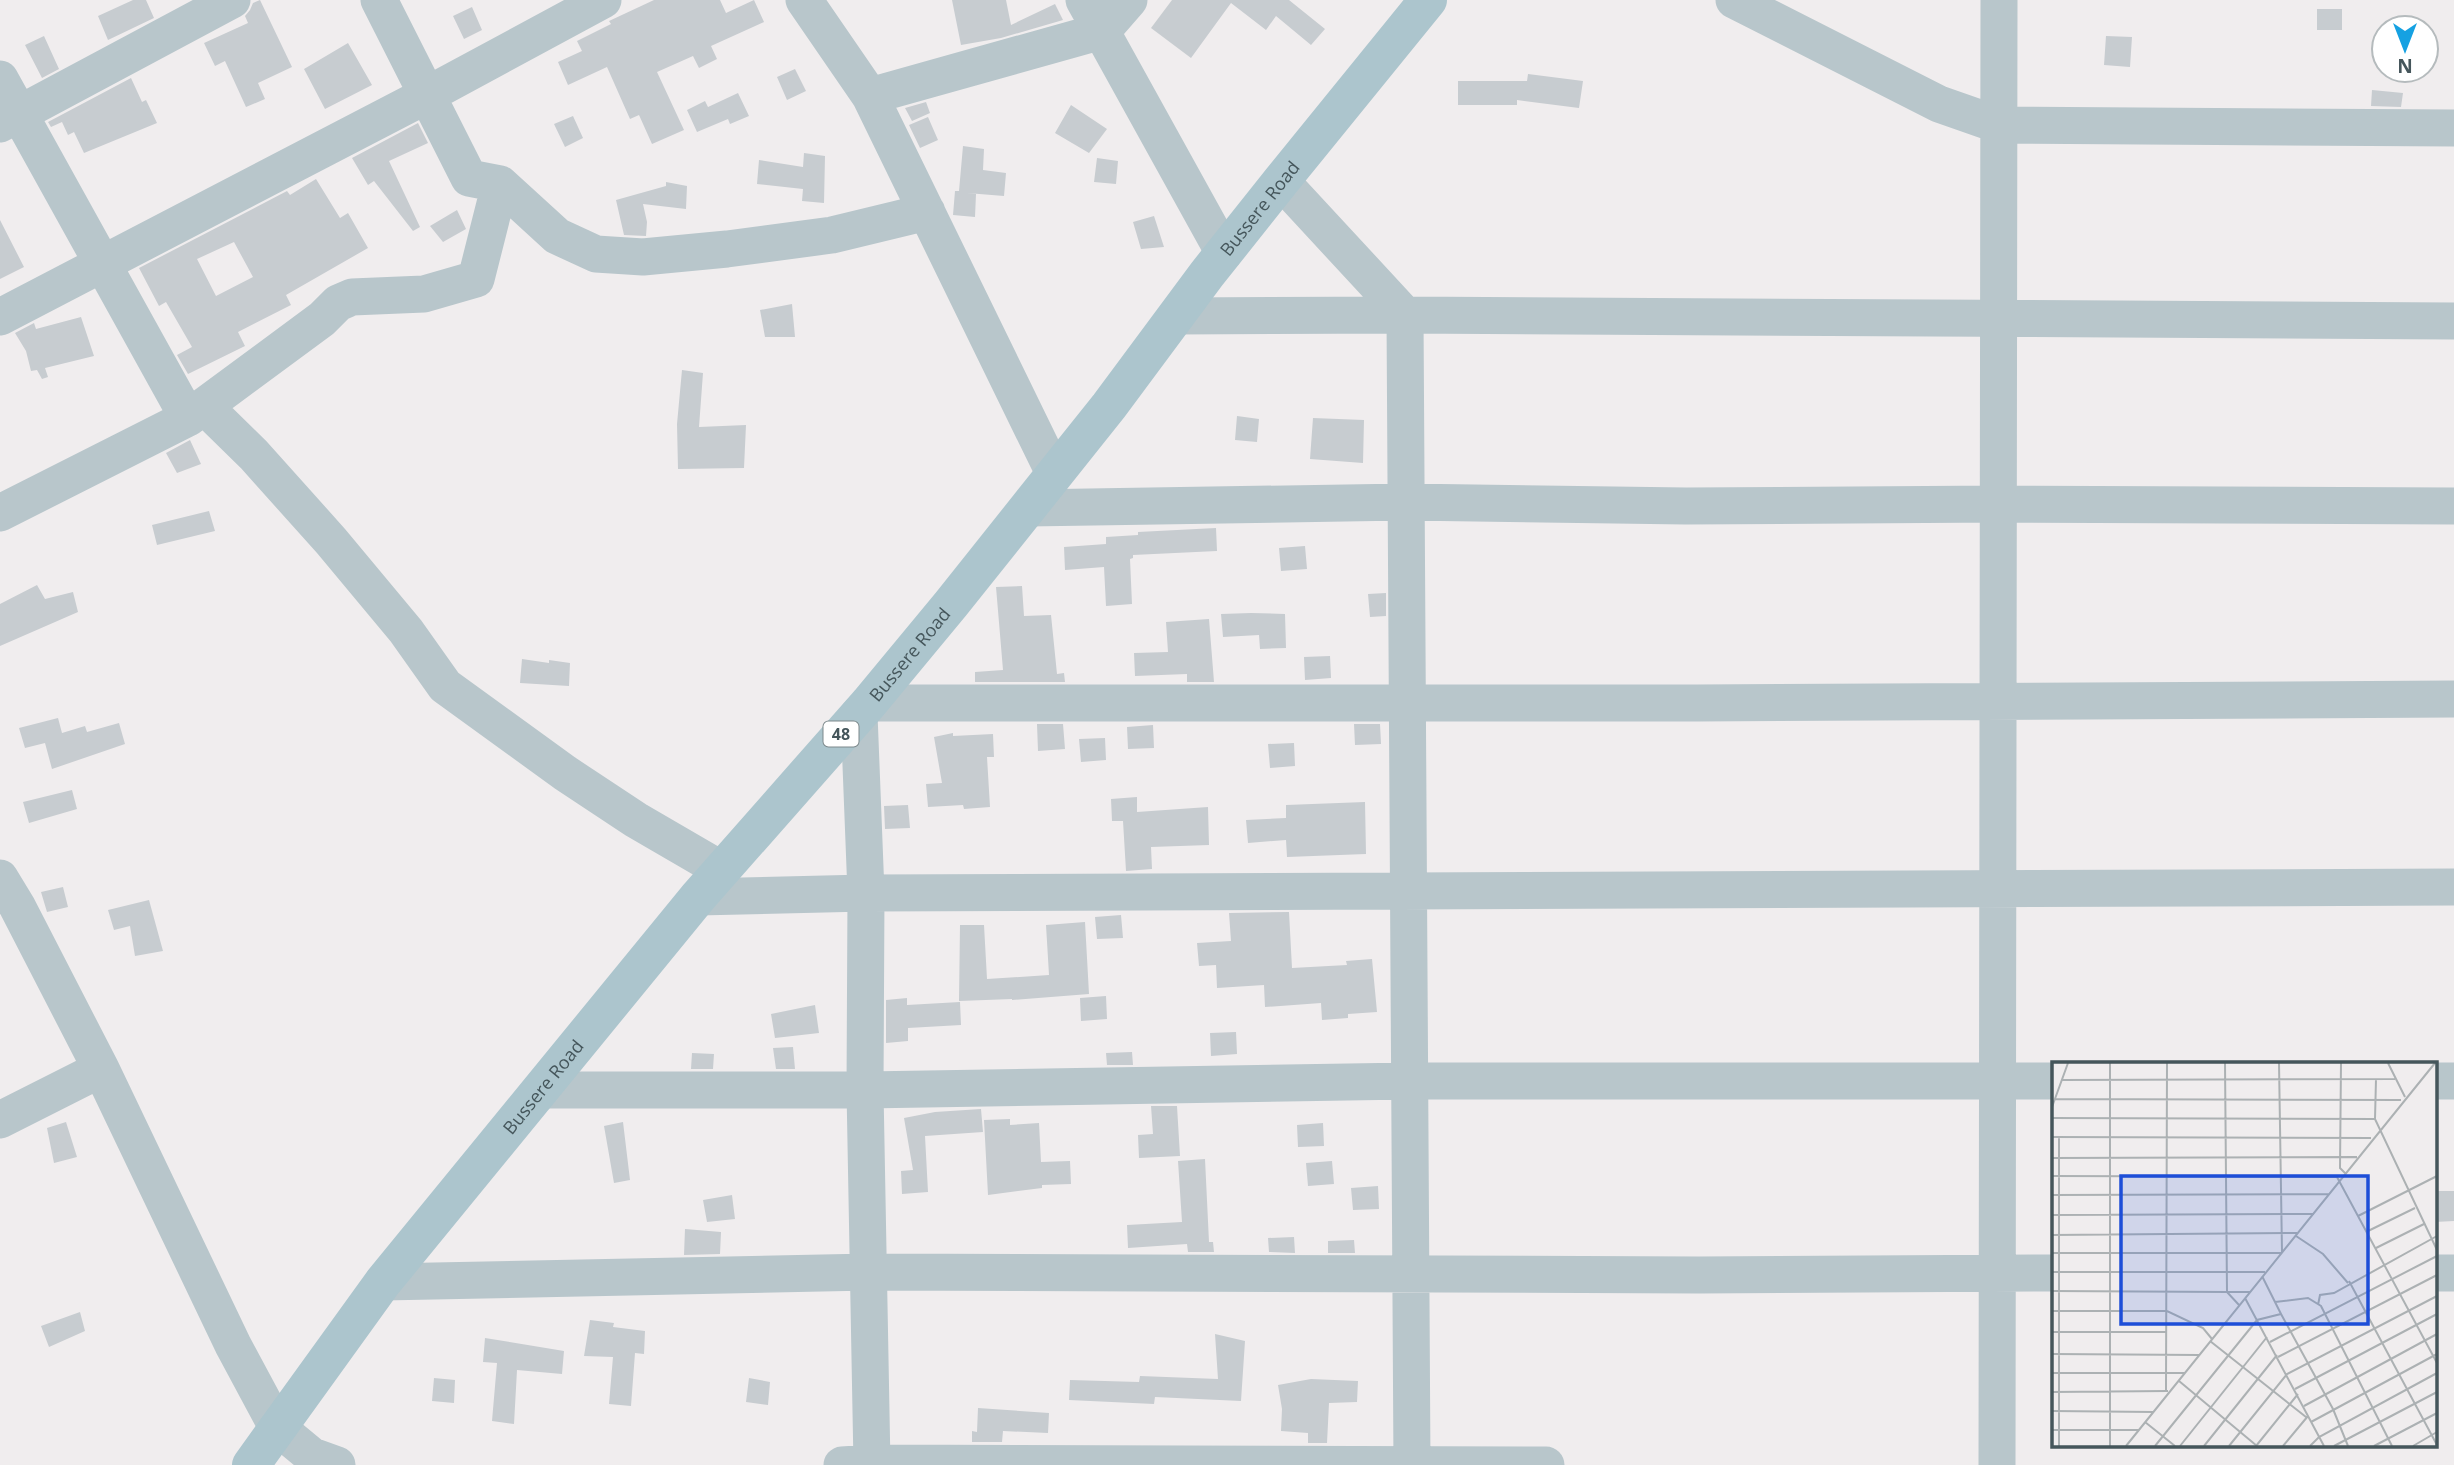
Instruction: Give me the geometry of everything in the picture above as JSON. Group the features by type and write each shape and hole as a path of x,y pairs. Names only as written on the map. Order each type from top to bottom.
{"main road":[{"name":"Bussere Road","path":"251,1465 383,1282 710,883 864,708 1028,508 1224,253 1428,0"}],"street":[{"path":"10,119 232,0"},
{"path":"379,0 469,178 500,184 557,236 596,254 643,257 727,249 832,235 927,212"},
{"path":"0,317 428,95 603,0"},
{"path":"804,0 870,96 1054,473"},
{"path":"1084,0 1224,253"},
{"path":"870,96 1102,31 1129,0"},
{"path":"1734,0 1939,104 1999,125 2454,128"},
{"path":"1997,1465 1999,0"},
{"path":"0,79 10,119 196,412 254,455 331,541 405,631 445,687 626,813 710,883 866,893 2454,887"},
{"path":"1281,181 1405,315 1412,1465"},
{"path":"0,513 196,412 322,318 338,303 352,297 424,293 476,279 500,184"},
{"path":"1176,316 2454,321"},
{"path":"1028,508 1406,502 1686,506 2454,506"},
{"path":"1546,1465 862,1464 870,1272 864,1090 864,708 1407,701 2454,699"},
{"path":"6,900 101,1069 233,1345 277,1427 312,1456 337,1465"},
{"path":"0,1120 101,1069"},
{"path":"541,1090 864,1090 1410,1081 2052,1081"},
{"path":"2436,1081 2454,1081"},
{"path":"383,1282 870,1272 1685,1275 2052,1273"},
{"path":"2436,1273 2454,1273"}],"building":[{"path":"133,0 146,0 154,18 108,40 98,16"},
{"path":"260,0 292,67 258,83 265,99 246,107 225,61 215,66 204,43 248,23 245,16 253,3"},
{"path":"654,0 720,0 726,13 754,0 764,22 711,46 717,59 699,68 693,56 657,72 684,130 652,144 639,115 630,119 607,67 568,85 558,62 582,51 577,41 611,24 609,21"},
{"path":"952,0 1006,0 1011,25 1055,4 1063,20 1001,38 961,45"},
{"path":"1172,0 1289,0 1325,29 1311,45 1276,16 1266,30 1231,3 1191,58 1151,28"},
{"path":"472,7 482,30 464,39 453,16"},
{"path":"2317,9 2342,9 2342,30 2317,30"},
{"path":"44,36 59,69 42,78 25,45"},
{"path":"2106,36 2132,37 2130,67 2104,65"},
{"path":"348,43 372,85 325,109 304,69"},
{"path":"795,69 806,91 787,100 777,77"},
{"path":"1528,74 1583,81 1579,108 1517,100 1517,105 1458,105 1458,81 1527,81"},
{"path":"131,78 142,102 146,100 157,123 84,153 74,132 68,135 62,122 51,127 48,122"},
{"path":"2372,90 2403,93 2401,107 2371,106"},
{"path":"738,93 749,116 730,124 728,119 697,132 687,110 705,101 708,107"},
{"path":"926,102 930,113 912,121 905,108"},
{"path":"1071,105 1107,129 1089,153 1055,133"},
{"path":"573,116 583,138 565,147 554,124"},
{"path":"928,117 938,140 920,148 909,125"},
{"path":"418,123 428,143 389,161 420,227 413,231 374,181 368,185 352,158"},
{"path":"963,146 984,149 983,170 1006,173 1004,196 967,193 976,194 975,217 953,215 955,191 959,191"},
{"path":"804,153 825,156 824,203 802,201 803,189 757,184 759,160 803,167"},
{"path":"1097,158 1118,161 1116,184 1094,182"},
{"path":"316,179 340,218 348,213 368,248 286,295 291,305 238,332 245,346 188,374 177,355 192,347 166,302 159,306 139,268 287,191 290,195","holes":["234,242 253,277 216,296 197,259"]},
{"path":"666,182 687,186 686,209 643,204 647,222 646,236 624,235 616,200 666,186"},
{"path":"457,210 466,229 443,242 430,226"},
{"path":"1154,216 1164,247 1141,249 1133,222"},
{"path":"0,220 24,267 0,279"},
{"path":"792,304 795,337 765,337 760,310"},
{"path":"81,317 94,356 45,368 48,377 42,379 37,370 31,371 26,351 15,333 34,323 36,329"},
{"path":"682,370 703,373 699,427 746,425 744,468 678,469 677,424"},
{"path":"1237,416 1259,419 1257,442 1235,440"},
{"path":"1313,418 1364,420 1363,463 1310,459"},
{"path":"190,440 201,464 177,473 166,453"},
{"path":"209,511 215,531 157,545 152,525"},
{"path":"1216,528 1217,551 1133,555 1130,559 1132,604 1106,606 1104,567 1065,570 1064,547 1106,544 1106,537 1138,535 1138,532"},
{"path":"1305,546 1307,569 1281,571 1279,548"},
{"path":"37,585 45,599 73,592 78,612 0,646 0,604"},
{"path":"1022,586 1024,616 1051,615 1057,674 1064,673 1065,682 975,682 975,672 1003,670 996,587"},
{"path":"1386,593 1386,616 1370,617 1368,594"},
{"path":"1221,614 1285,614 1286,648 1260,649 1259,635 1223,637"},
{"path":"1209,619 1214,682 1187,682 1187,674 1135,676 1134,653 1168,652 1166,622"},
{"path":"1330,656 1331,678 1305,680 1304,657"},
{"path":"522,659 570,663 569,686 520,683"},
{"path":"58,718 62,733 85,726 87,732 119,723 125,744 52,769 45,743 25,748 19,728"},
{"path":"1037,724 1063,724 1065,749 1038,751"},
{"path":"1354,724 1380,724 1381,744 1355,745"},
{"path":"1153,725 1154,748 1128,749 1127,727"},
{"path":"953,733 953,736 993,734 994,757 987,757 990,807 928,807 926,784 942,783 934,737"},
{"path":"1105,738 1106,760 1081,762 1079,739"},
{"path":"1294,743 1295,766 1270,768 1268,744"},
{"path":"72,790 77,809 29,823 23,802"},
{"path":"1137,797 1137,812 1208,807 1209,845 1151,847 1152,869 1126,871 1123,821 1112,821 1111,799"},
{"path":"1365,802 1366,854 1287,857 1286,840 1248,843 1246,820 1286,818 1286,805"},
{"path":"908,805 910,828 885,829 884,806"},
{"path":"63,887 68,907 47,912 41,892"},
{"path":"149,900 163,951 135,956 130,926 114,930 108,910"},
{"path":"1289,912 1292,968 1347,965 1346,961 1372,959 1377,1012 1348,1014 1348,1018 1322,1020 1321,1003 1265,1007 1264,985 1217,988 1216,965 1199,966 1197,943 1231,941 1229,913"},
{"path":"1121,915 1123,938 1097,939 1095,917"},
{"path":"1085,922 1089,994 959,1001 960,925 984,925 987,979 1049,975 1046,925"},
{"path":"1106,996 1107,1019 1081,1021 1080,998"},
{"path":"907,998 907,1005 960,1002 961,1025 908,1028 908,1041 886,1043 886,1000"},
{"path":"815,1005 819,1033 775,1038 771,1014"},
{"path":"1236,1032 1237,1054 1211,1056 1210,1033"},
{"path":"793,1047 795,1069 776,1069 773,1048"},
{"path":"1132,1052 1133,1065 1107,1065 1106,1053"},
{"path":"692,1053 714,1054 713,1069 691,1069"},
{"path":"1151,1106 1177,1106 1180,1156 1139,1158 1138,1135 1153,1134"},
{"path":"981,1109 983,1132 925,1136 928,1192 902,1194 901,1171 913,1170 904,1118 935,1112"},
{"path":"1010,1119 1010,1125 1039,1123 1041,1162 1070,1161 1071,1184 1042,1185 1042,1188 988,1195 984,1120"},
{"path":"66,1122 77,1157 54,1163 47,1128"},
{"path":"623,1122 630,1180 614,1183 604,1126"},
{"path":"1323,1123 1324,1146 1298,1147 1297,1125"},
{"path":"1205,1159 1209,1242 1213,1242 1214,1252 1188,1252 1187,1244 1128,1248 1127,1225 1182,1222 1178,1161"},
{"path":"1332,1161 1334,1184 1308,1186 1306,1163"},
{"path":"1378,1186 1379,1209 1353,1210 1351,1188"},
{"path":"2436,1191 2454,1191 2454,1221 2436,1222"},
{"path":"732,1195 735,1219 707,1222 703,1200"},
{"path":"685,1229 721,1232 720,1254 684,1255"},
{"path":"1294,1237 1295,1253 1269,1252 1268,1238"},
{"path":"1354,1240 1355,1253 1328,1253 1328,1241"},
{"path":"80,1312 85,1331 49,1347 41,1326"},
{"path":"590,1320 614,1323 613,1327 645,1331 644,1354 635,1353 631,1406 609,1404 613,1357 584,1356"},
{"path":"1215,1334 1245,1341 1241,1401 1155,1397 1154,1404 1069,1400 1070,1380 1139,1382 1140,1376 1218,1379"},
{"path":"485,1338 564,1351 562,1374 517,1370 514,1424 492,1421 497,1363 483,1362"},
{"path":"434,1378 455,1380 454,1403 432,1401"},
{"path":"749,1378 770,1382 768,1405 746,1402"},
{"path":"1311,1379 1358,1381 1357,1402 1329,1403 1327,1443 1308,1443 1308,1433 1281,1431 1282,1409 1278,1385"},
{"path":"978,1408 1049,1413 1048,1433 1003,1431 1002,1442 972,1442 972,1431 977,1432"}]}
